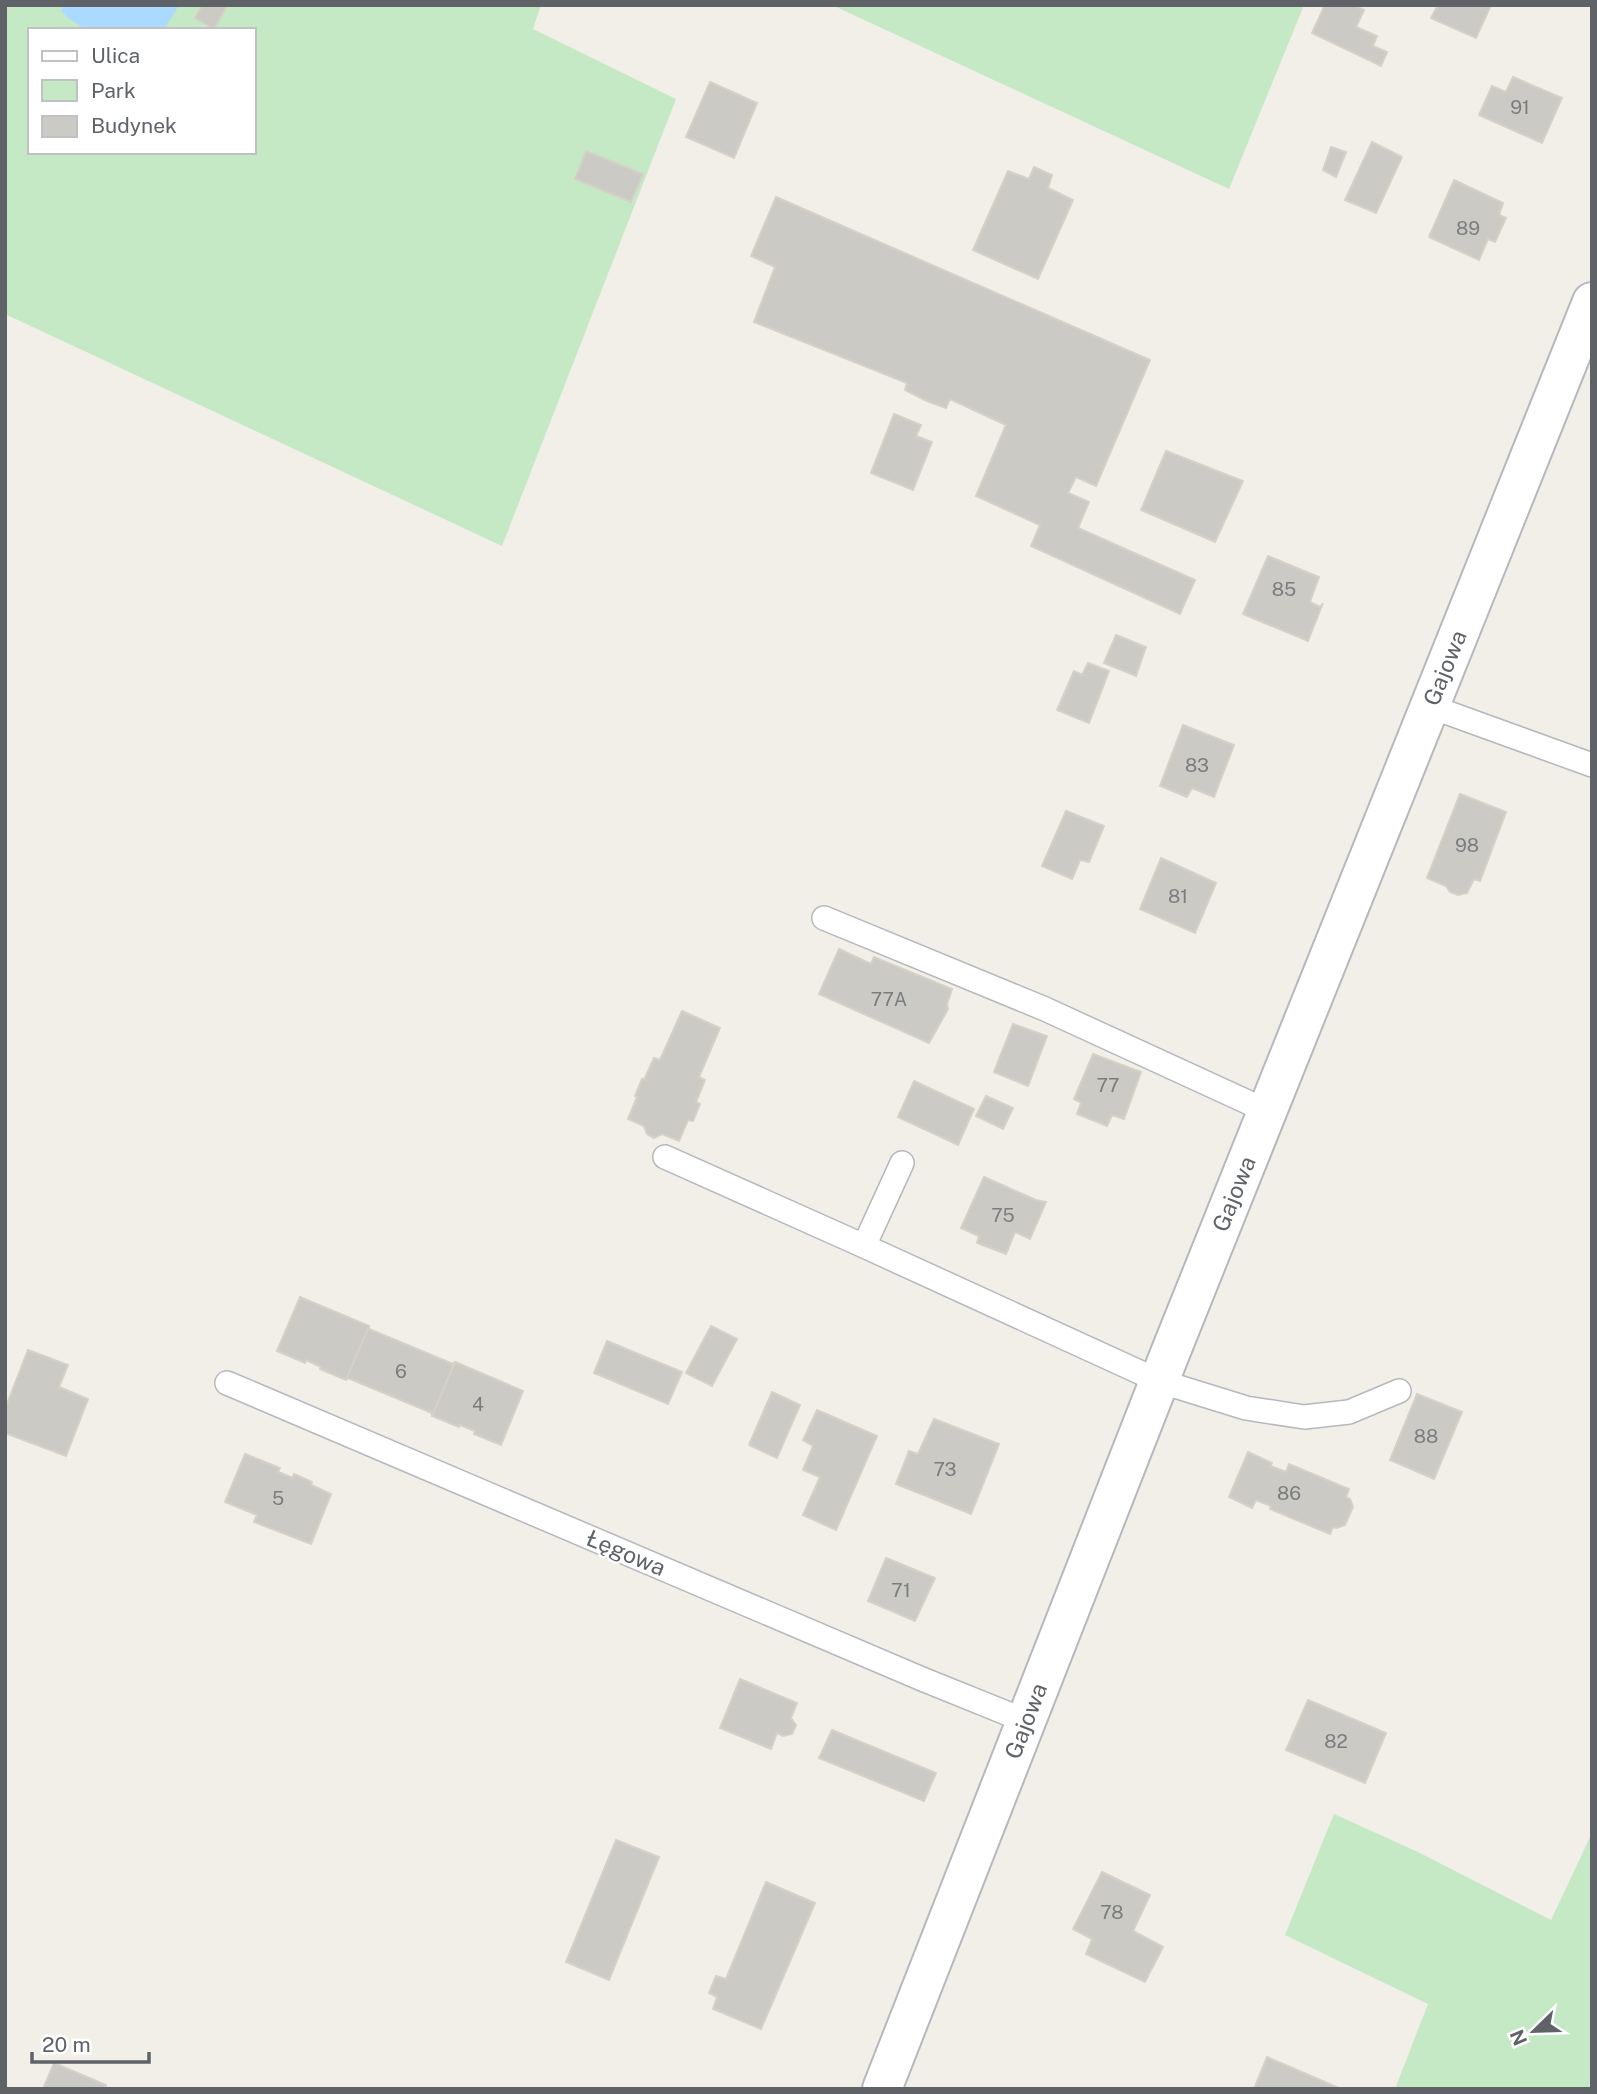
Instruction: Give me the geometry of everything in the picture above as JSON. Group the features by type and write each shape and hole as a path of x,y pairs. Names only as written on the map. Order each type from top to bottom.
{"street":[{"name":"Gajowa","path":"883,2089 1159,1381 1429,706 1588,320"}],"lane":[{"path":"1429,706 1592,765"},
{"path":"824,918 1045,1009 1267,1111"},
{"path":"665,1157 1159,1381 1246,1408 1304,1417 1349,1412 1399,1391"},
{"path":"864,1246 902,1163"},
{"name":"Łęgowa","path":"227,1383 1026,1721"}],"green space":[{"path":"5,5 541,5 533,29 676,99 502,546 5,314"},
{"path":"832,5 1304,5 1229,189"},
{"path":"1334,1814 1418,1852 1551,1920 1592,1833 1592,2089 1395,2089 1428,2004 1285,1935"}],"water":[{"path":"64,5 179,5 165,28 84,28 61,11"}],"building":[{"path":"202,5 227,6 215,28 195,18"},
{"path":"1325,5 1353,5 1364,10 1356,27 1377,36 1373,46 1387,52 1381,66 1312,33"},
{"path":"1438,5 1491,5 1476,38 1431,18"},
{"path":"1513,77 1562,98 1542,143 1479,115 1492,86 1506,92"},
{"path":"710,82 757,103 734,158 686,137"},
{"path":"1372,142 1402,157 1376,213 1345,200"},
{"path":"1331,147 1346,152 1336,177 1323,170"},
{"path":"586,151 643,174 631,202 575,179"},
{"path":"1034,167 1052,175 1048,188 1073,200 1038,279 973,250 1008,171 1029,179"},
{"path":"1454,180 1503,203 1499,215 1506,218 1495,242 1488,239 1479,260 1429,237"},
{"path":"776,197 1150,360 1096,486 1076,477 1068,493 1089,502 1078,528 1195,580 1180,614 1031,546 1040,525 976,496 1006,425 950,399 946,408 927,401 905,390 907,383 754,322 775,267 751,256"},
{"path":"894,414 921,425 916,436 932,442 913,490 871,473"},
{"path":"1166,451 1243,481 1215,542 1141,510"},
{"path":"1268,556 1319,577 1310,602 1320,607 1323,603 1308,641 1243,614"},
{"path":"1116,635 1146,647 1136,676 1104,663"},
{"path":"1088,663 1109,671 1089,723 1057,710 1074,671 1082,675"},
{"path":"1183,725 1234,745 1214,797 1192,788 1187,797 1160,786"},
{"path":"1460,794 1506,812 1480,881 1474,879 1467,893 1458,895 1450,892 1446,886 1427,878"},
{"path":"1066,811 1104,826 1089,862 1080,860 1072,879 1042,866"},
{"path":"1161,858 1216,883 1195,933 1140,909"},
{"path":"839,949 871,964 874,957 952,989 948,1009 929,1043 819,994"},
{"path":"682,1011 720,1028 699,1077 705,1080 696,1102 700,1104 693,1121 688,1120 679,1141 662,1134 654,1138 647,1134 644,1126 628,1119 642,1079 644,1080 654,1058 660,1060"},
{"path":"1013,1024 1047,1036 1028,1086 994,1072"},
{"path":"1093,1054 1141,1072 1124,1119 1112,1115 1107,1126 1077,1114 1081,1103 1074,1099"},
{"path":"914,1081 974,1109 958,1145 898,1117"},
{"path":"986,1096 1013,1108 1003,1129 976,1116"},
{"path":"984,1177 1046,1202 1030,1239 1015,1232 1006,1254 977,1243 979,1236 961,1228"},
{"path":"300,1297 369,1326 346,1380 306,1360 305,1363 277,1351"},
{"path":"369,1326 369,1329 453,1364 455,1362 432,1416 432,1413 348,1378 346,1380"},
{"path":"711,1326 737,1339 712,1386 686,1373"},
{"path":"607,1341 682,1372 668,1404 594,1373"},
{"path":"28,1350 68,1365 59,1387 88,1399 66,1456 5,1433 5,1409"},
{"path":"455,1362 523,1391 501,1445 474,1434 475,1431 432,1416"},
{"path":"772,1392 800,1405 777,1458 749,1445"},
{"path":"1417,1394 1462,1412 1434,1479 1390,1460"},
{"path":"817,1410 877,1436 836,1530 803,1515 820,1477 803,1470 813,1446 803,1440"},
{"path":"934,1419 999,1444 971,1514 896,1484 909,1451 918,1454"},
{"path":"1248,1452 1272,1463 1270,1466 1286,1472 1289,1464 1349,1489 1346,1497 1350,1499 1353,1507 1345,1525 1333,1527 1330,1534 1270,1509 1271,1506 1256,1500 1252,1508 1229,1497"},
{"path":"245,1454 280,1468 278,1472 293,1478 294,1474 312,1482 311,1485 331,1494 311,1544 254,1522 257,1515 225,1502"},
{"path":"886,1558 935,1578 915,1621 868,1601"},
{"path":"740,1679 797,1703 791,1718 796,1725 792,1734 783,1736 777,1733 771,1749 720,1728"},
{"path":"1308,1700 1386,1733 1365,1783 1286,1750"},
{"path":"832,1730 936,1773 924,1801 819,1758"},
{"path":"616,1840 659,1857 609,1980 566,1962"},
{"path":"1102,1872 1150,1895 1133,1931 1163,1947 1145,1982 1086,1954 1092,1939 1073,1929"},
{"path":"766,1882 815,1903 761,2029 713,2009 717,1997 709,1993 716,1976 726,1979"},
{"path":"1267,2057 1341,2089 1254,2089"},
{"path":"54,2063 106,2085 105,2089 43,2089"}]}
